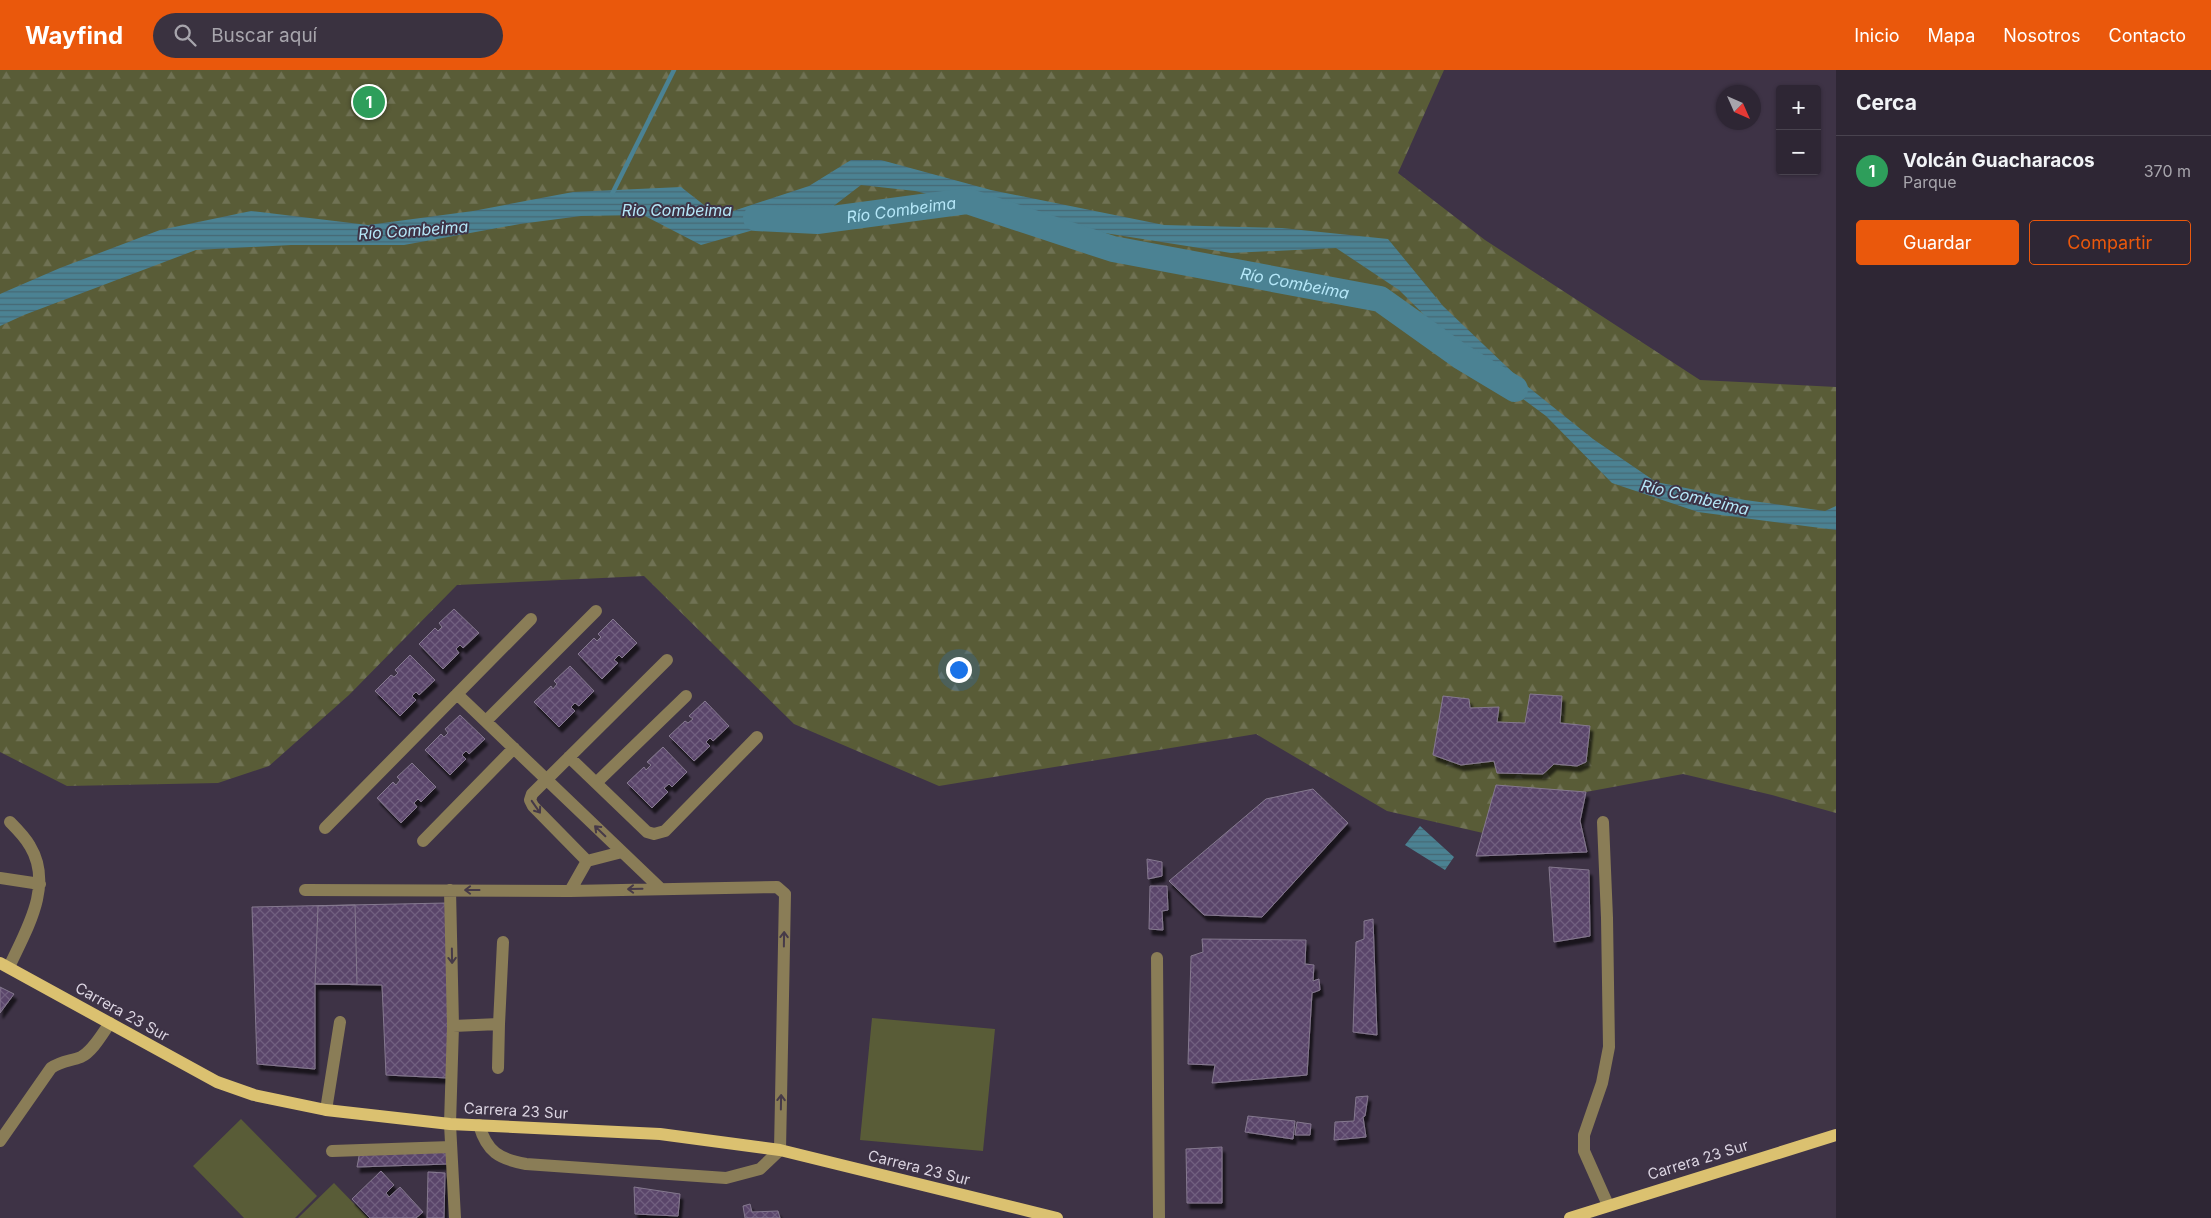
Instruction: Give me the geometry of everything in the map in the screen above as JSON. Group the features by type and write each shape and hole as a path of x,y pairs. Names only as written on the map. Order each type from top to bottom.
{"main road":[{"name":"Carrera 23 Sur","path":"4,965 218,1082 254,1094 326,1110 450,1124 660,1134 780,1150 1057,1218"},
{"name":"Carrera 23 Sur","path":"1570,1218 1836,1135"}],"street":[{"path":"486,721 596,611"},
{"path":"325,828 532,619"},
{"path":"586,861 533,806 530,800 532,794 667,660"},
{"path":"457,694 661,889"},
{"path":"596,783 686,696"},
{"path":"570,757 646,832 654,834 664,831 757,737"},
{"path":"423,842 514,748"},
{"path":"4,965 33,914 40,884 38,861 30,844 10,822"},
{"path":"1602,822 1607,918 1609,1047 1602,1083 1584,1135 1584,1151 1608,1205"},
{"path":"570,891 586,861 622,852"},
{"path":"0,878 40,884"},
{"path":"305,890 570,891 777,887 784,894 780,1150 760,1169 726,1178 512,1162 493,1152 484,1142 479,1125"},
{"path":"450,890 453,1026 450,1124 454,1218"},
{"path":"498,1068 503,942"},
{"path":"1157,958 1159,1218"},
{"path":"326,1110 340,1022"},
{"path":"0,1141 51,1068 59,1062 81,1057 89,1051 110,1024"},
{"path":"453,1026 499,1024"},
{"path":"332,1151 451,1147"}],"green space":[{"path":"0,70 1444,70 1398,173 1485,240 1700,380 1836,387 1836,813 1772,795 1683,774 1586,792 1483,833 1387,811 1256,734 939,786 794,724 644,576 457,585 349,695 269,766 218,783 67,786 0,752"},
{"path":"872,1018 995,1029 983,1151 860,1140"},
{"path":"241,1119 317,1196 295,1218 244,1218 193,1166"},
{"path":"334,1183 368,1218 298,1218"}],"water":[{"name":"Rio Combeima","path":"851,160 881,160 991,190 1164,225 1282,228 1388,239 1443,306 1527,386 1593,439 1656,482 1745,500 1825,511 1836,506 1836,530 1698,512 1612,483 1546,416 1471,361 1399,290 1336,248 1231,253 1073,228 915,191 861,185 831,208 701,245 643,215 581,216 520,224 404,245 291,245 196,250 24,315 0,326 0,294 60,268 160,230 251,211 368,225 473,211 573,192 681,187 718,216 809,186"},
{"path":"1420,826 1454,857 1445,870 1405,845"}],"building":[{"path":"454,609 479,633 463,648 460,645 456,649 459,653 443,669 419,644 435,628 438,631 442,627 439,623"},
{"path":"613,619 637,643 622,658 619,655 614,660 618,663 602,679 578,654 594,638 597,641 601,637 598,634"},
{"path":"410,655 435,680 419,695 416,692 412,696 416,700 400,716 375,691 391,675 394,677 398,673 395,670"},
{"path":"570,666 594,691 579,706 575,703 571,707 575,711 559,727 534,702 551,686 553,689 557,684 554,681"},
{"path":"1530,694 1562,696 1560,723 1590,726 1586,762 1577,766 1554,764 1543,774 1497,773 1494,761 1461,765 1433,755 1443,696 1469,699 1470,708 1499,707 1497,722 1525,723"},
{"path":"705,701 729,726 713,741 710,738 706,742 710,746 694,761 669,736 685,721 688,723 693,719 689,716"},
{"path":"460,715 485,739 469,754 466,751 462,755 466,759 450,775 425,750 441,734 444,737 448,733 445,729"},
{"path":"663,747 687,772 672,787 669,784 664,788 668,792 652,808 627,783 644,767 646,770 651,765 647,762"},
{"path":"412,763 436,787 421,802 418,799 414,803 417,807 401,823 377,798 393,782 396,785 400,780 397,777"},
{"path":"1496,785 1586,792 1580,821 1587,852 1476,856"},
{"path":"1313,789 1348,823 1262,917 1204,915 1169,881 1266,799"},
{"path":"1147,859 1162,862 1162,876 1148,879"},
{"path":"1549,867 1589,870 1590,936 1554,942"},
{"path":"1150,886 1167,886 1168,910 1162,911 1163,930 1149,929"},
{"path":"447,903 448,1078 386,1075 382,985 315,984 315,1069 257,1064 252,907"},
{"path":"355,905 357,984 315,984 318,906"},
{"path":"1373,919 1377,1035 1353,1032 1356,942 1364,939 1364,921"},
{"path":"1202,939 1306,940 1305,964 1314,965 1313,981 1319,979 1320,990 1312,993 1307,1075 1212,1083 1215,1065 1188,1064 1191,956 1203,952"},
{"path":"0,987 14,994 0,1013"},
{"path":"1368,1096 1365,1116 1363,1117 1366,1137 1334,1140 1335,1122 1354,1121 1356,1097"},
{"path":"1248,1116 1295,1121 1293,1139 1245,1132"},
{"path":"1297,1122 1311,1124 1310,1135 1295,1135"},
{"path":"1222,1147 1222,1203 1187,1203 1186,1149"},
{"path":"360,1151 448,1151 448,1164 357,1167"},
{"path":"381,1171 394,1185 386,1193 389,1197 400,1187 423,1212 416,1218 370,1218 352,1199"},
{"path":"428,1172 445,1173 444,1218 427,1218"},
{"path":"634,1187 680,1194 678,1216 635,1214"},
{"path":"750,1204 752,1212 778,1211 780,1218 745,1218 743,1206"}],"waterway":[{"path":"612,194 674,70"},
{"name":"Río Combeima","path":"756,218 817,221 967,201 1113,249 1380,299 1460,356 1515,389"}],"place":[{"name":"Volcán Guacharacos","path":"369,102"}]}
